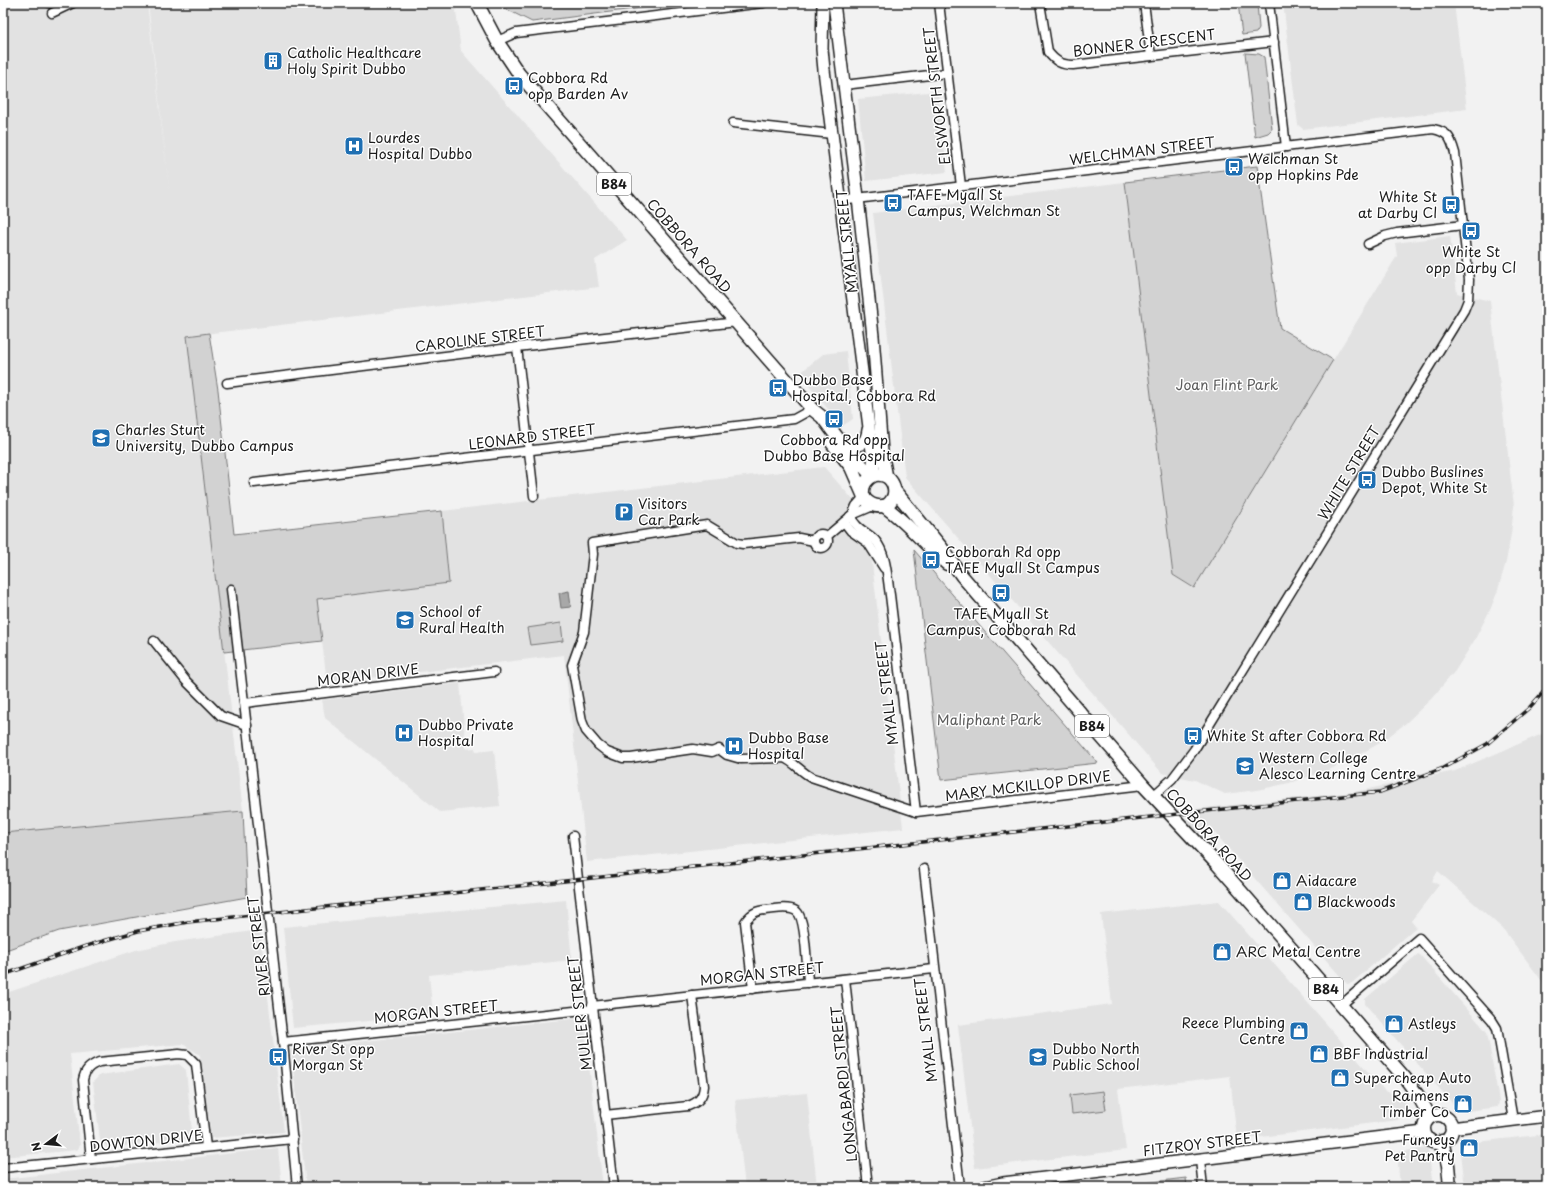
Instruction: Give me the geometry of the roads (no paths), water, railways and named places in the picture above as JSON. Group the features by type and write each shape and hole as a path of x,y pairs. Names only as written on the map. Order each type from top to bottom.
{"main road":[{"name":"COBBORA ROAD","path":"477,3 497,41 519,74 546,106 812,409 822,417 843,445 878,476"},
{"name":"COBBORA ROAD","path":"812,409 816,421 851,468 864,496"},
{"name":"B84","path":"878,476 893,483 895,491"},
{"path":"864,496 864,486 866,482 878,476"},
{"name":"COBBORA ROAD","path":"895,491 941,547 962,576 1143,785 1217,864 1340,1006 1405,1078 1419,1097 1430,1117"},
{"path":"879,506 892,500 895,491"},
{"name":"B84","path":"864,496 868,502 879,506"},
{"name":"COBBORA ROAD","path":"879,506 896,514 930,549 962,576"},
{"path":"1435,1115 1444,1116 1448,1119 1451,1128 1449,1136 1438,1142 1431,1140 1424,1132 1425,1123 1430,1117 1435,1115"},
{"path":"1442,1141 1450,1187"}],"street":[{"path":"52,13 73,3"},
{"path":"497,41 516,33 763,3"},
{"name":"MYALL STREET","path":"823,3 822,50 869,426 878,476"},
{"name":"MYALL STREET","path":"834,3 873,336 883,462 878,476"},
{"name":"ELSWORTH STREET","path":"939,3 961,186"},
{"name":"BONNER CRESCENT","path":"1040,3 1048,52 1058,62 1065,65 1072,66 1274,42"},
{"path":"1144,3 1151,56"},
{"path":"1269,3 1286,147"},
{"path":"844,85 947,73"},
{"path":"734,123 832,134"},
{"name":"WELCHMAN STREET","path":"840,200 1433,129 1446,133"},
{"name":"WHITE STREET","path":"1153,796 1172,779 1194,750 1464,310 1468,300 1469,290 1463,225 1455,153 1451,140 1446,133"},
{"path":"1368,244 1385,236 1397,233 1463,225"},
{"name":"CAROLINE STREET","path":"227,383 517,347 737,322"},
{"path":"517,347 534,496"},
{"name":"LEONARD STREET","path":"254,483 794,419 812,409"},
{"path":"843,445 852,446 864,442 867,437 869,426"},
{"path":"849,518 864,496"},
{"path":"879,506 849,518 826,537 828,542 824,547 817,546 814,541 799,538 743,544 737,543 707,525 592,543 593,554 584,632 572,665 582,721 586,731 598,745 607,752 623,758 631,758 696,749 712,752 720,749 727,756 741,759 784,758 803,773 811,777 916,812"},
{"name":"MYALL STREET","path":"849,518 851,531 868,543 886,570 916,812"},
{"name":"RIVER STREET","path":"231,590 245,703 298,1187"},
{"path":"154,641 186,681 222,716 247,724"},
{"name":"MORAN DRIVE","path":"245,703 494,672"},
{"name":"MARY MCKILLOP DRIVE","path":"916,812 1143,785"},
{"name":"MULLER STREET","path":"573,836 614,1187"},
{"name":"MYALL STREET","path":"924,869 934,969 960,1187"},
{"path":"753,989 745,922 750,915 755,912 778,908 790,908 796,911 801,917 808,982"},
{"path":"1340,1006 1419,938 1492,1020 1497,1028 1513,1120"},
{"name":"MORGAN STREET","path":"283,1042 934,969"},
{"name":"LONGABARDI STREET","path":"845,979 868,1187"},
{"path":"605,1115 688,1106 695,1104 700,1100 704,1086 692,995"},
{"path":"90,1159 83,1080 84,1073 90,1066 98,1062 179,1054 187,1055 196,1064 206,1148"},
{"path":"1451,1128 1547,1116"},
{"name":"FITZROY STREET","path":"984,1187 1003,1183 1424,1132"},
{"name":"DOWTON DRIVE","path":"3,1168 293,1138"},
{"path":"1200,1160 1203,1187"}],"railway":[{"path":"3,975 86,946 138,931 188,922 1380,792 1441,769 1487,744 1529,708 1547,688"}],"place":[{"name":"Catholic Healthcare Holy Spirit Dubbo","path":"273,61"},
{"name":"Cobbora Rd opp Barden Av","path":"514,86"},
{"name":"Lourdes Hospital Dubbo","path":"354,146"},
{"name":"Welchman St opp Hopkins Pde","path":"1234,167"},
{"name":"TAFE Myall St Campus, Welchman St","path":"893,203"},
{"name":"White St at Darby Cl","path":"1451,205"},
{"name":"White St opp Darby Cl","path":"1471,231"},
{"name":"Dubbo Base Hospital, Cobbora Rd","path":"778,388"},
{"name":"Cobbora Rd opp Dubbo Base Hospital","path":"834,419"},
{"name":"Charles Sturt University, Dubbo Campus","path":"101,438"},
{"name":"Dubbo Buslines Depot, White St","path":"1367,480"},
{"name":"Visitors Car Park","path":"624,512"},
{"name":"Cobborah Rd opp TAFE Myall St Campus","path":"931,560"},
{"name":"TAFE Myall St Campus, Cobborah Rd","path":"1001,593"},
{"name":"School of Rural Health","path":"405,620"},
{"name":"Dubbo Private Hospital","path":"404,733"},
{"name":"White St after Cobbora Rd","path":"1193,736"},
{"name":"Dubbo Base Hospital","path":"734,746"},
{"name":"Western College Alesco Learning Centre","path":"1245,766"},
{"name":"Aidacare","path":"1282,881"},
{"name":"Blackwoods","path":"1303,902"},
{"name":"ARC Metal Centre","path":"1222,952"},
{"name":"Astleys","path":"1394,1024"},
{"name":"Reece Plumbing Centre","path":"1299,1031"},
{"name":"BBF Industrial","path":"1319,1054"},
{"name":"River St opp Morgan St","path":"278,1057"},
{"name":"Dubbo North Public School","path":"1038,1057"},
{"name":"Supercheap Auto","path":"1340,1078"},
{"name":"Raimens Timber Co","path":"1463,1104"},
{"name":"Furneys Pet Pantry","path":"1469,1148"}],"park label":[{"name":"Joan Flint Park","path":"1227,385"},
{"name":"Maliphant Park","path":"989,720"}]}
